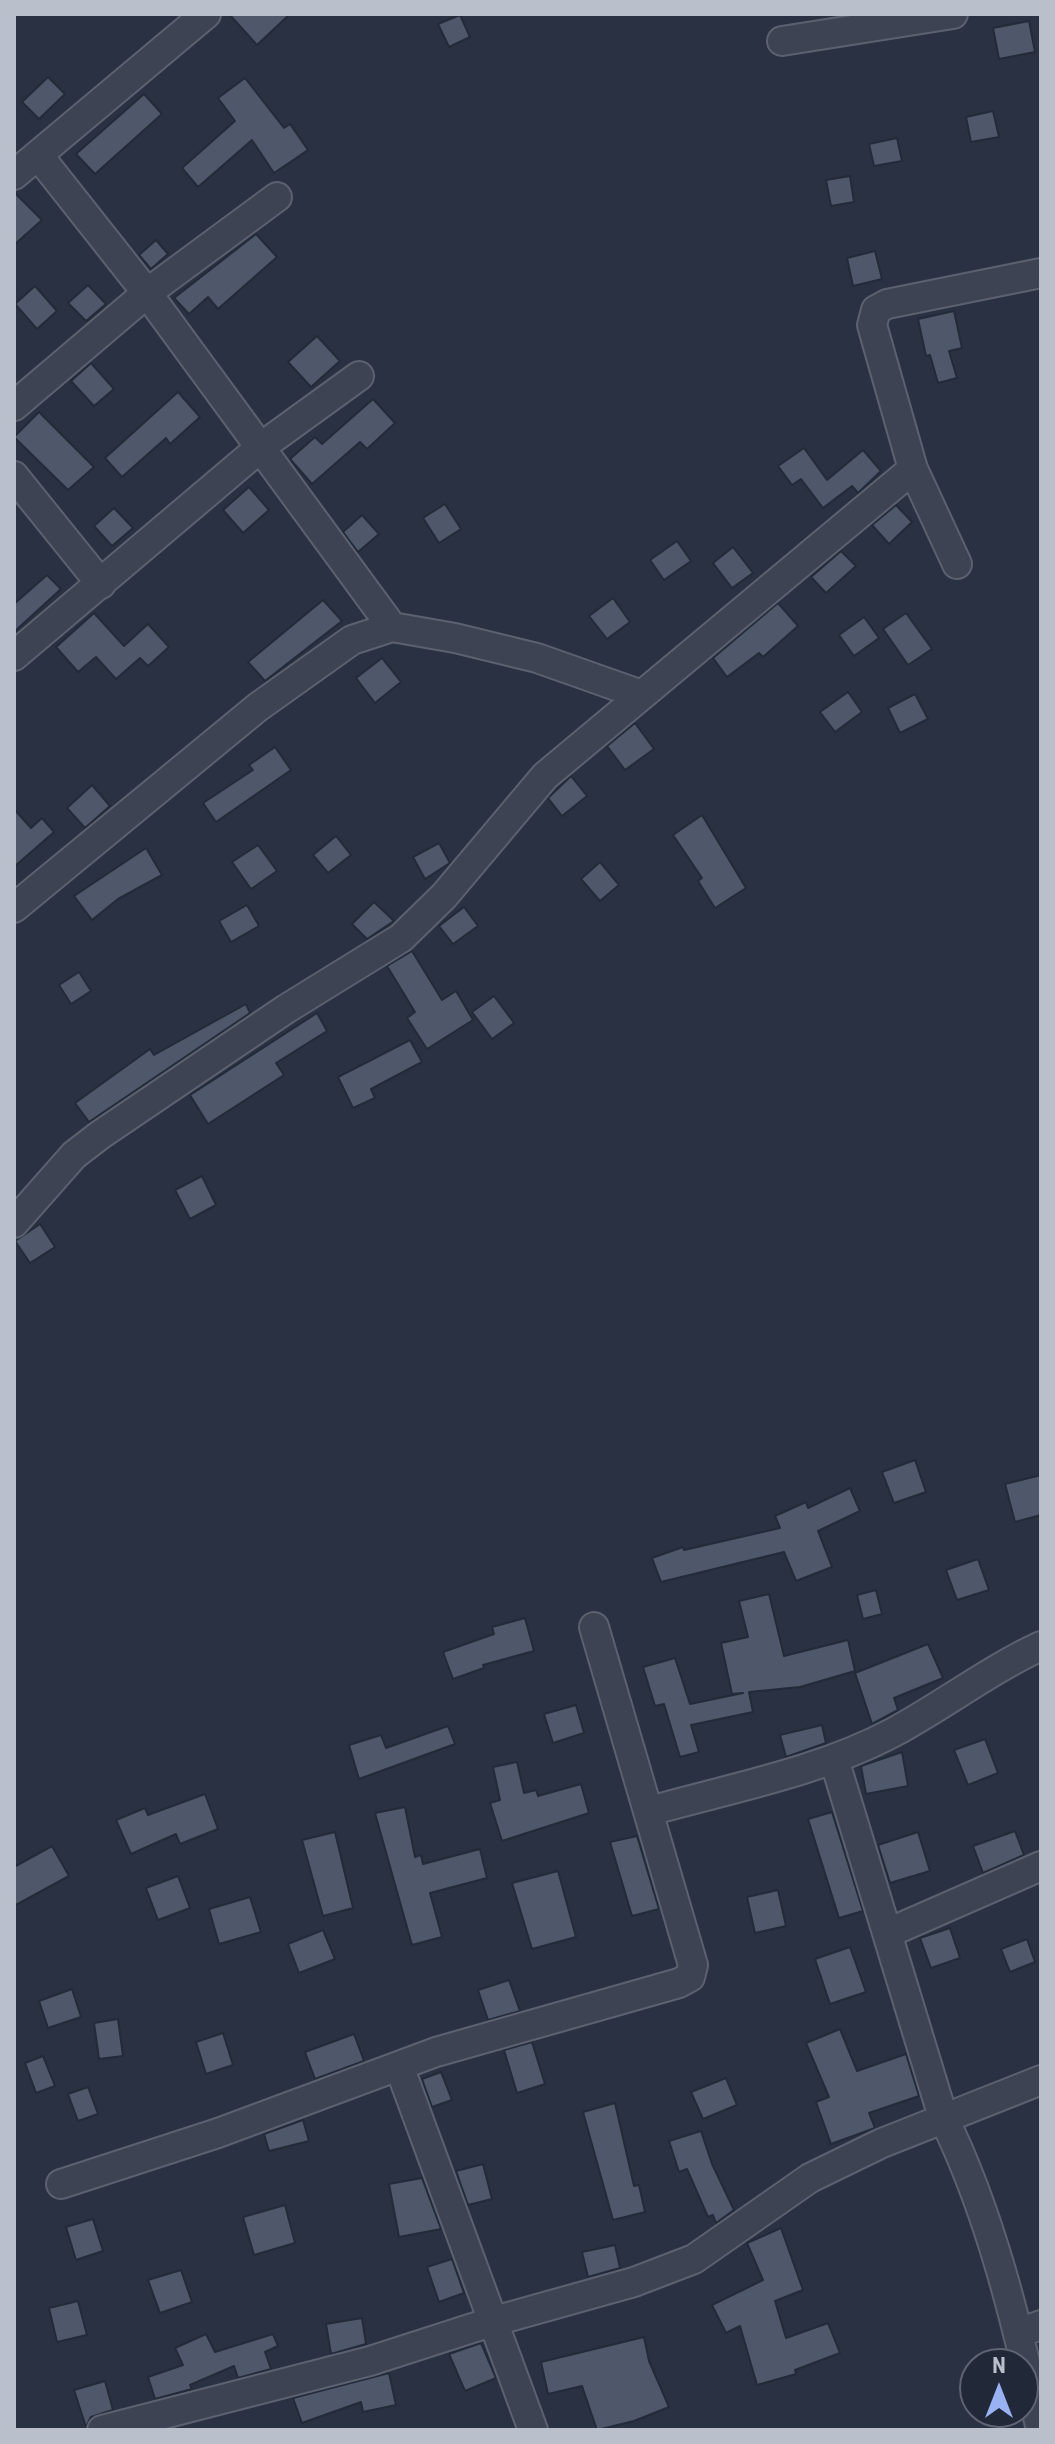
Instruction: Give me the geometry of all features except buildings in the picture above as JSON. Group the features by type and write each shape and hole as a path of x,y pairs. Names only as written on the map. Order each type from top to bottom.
{"street":[{"path":"14,175 206,14"},
{"path":"782,41 953,14"},
{"path":"38,155 147,293 392,627"},
{"path":"14,406 147,293 277,197"},
{"path":"957,564 913,469 872,325 876,310 887,304 1041,273"},
{"path":"14,656 261,447 359,376"},
{"path":"14,1223 74,1155 100,1135 262,1025 401,938 444,896 545,776 639,694 913,469"},
{"path":"14,476 101,584"},
{"path":"14,908 320,660 352,640 392,627 537,658 639,694"},
{"path":"61,2184 218,2133 399,2066 573,2010 679,1983 690,1977 693,1965 594,1627"},
{"path":"650,1811 834,1759 894,1732 1005,1663 1041,1646"},
{"path":"834,1759 943,2117 957,2145 1004,2282 1029,2329 1041,2430"},
{"path":"888,1933 1041,1866"},
{"path":"399,2066 533,2430"},
{"path":"102,2430 356,2365 491,2322 634,2282 694,2259 810,2178 943,2117 1041,2080"}]}
